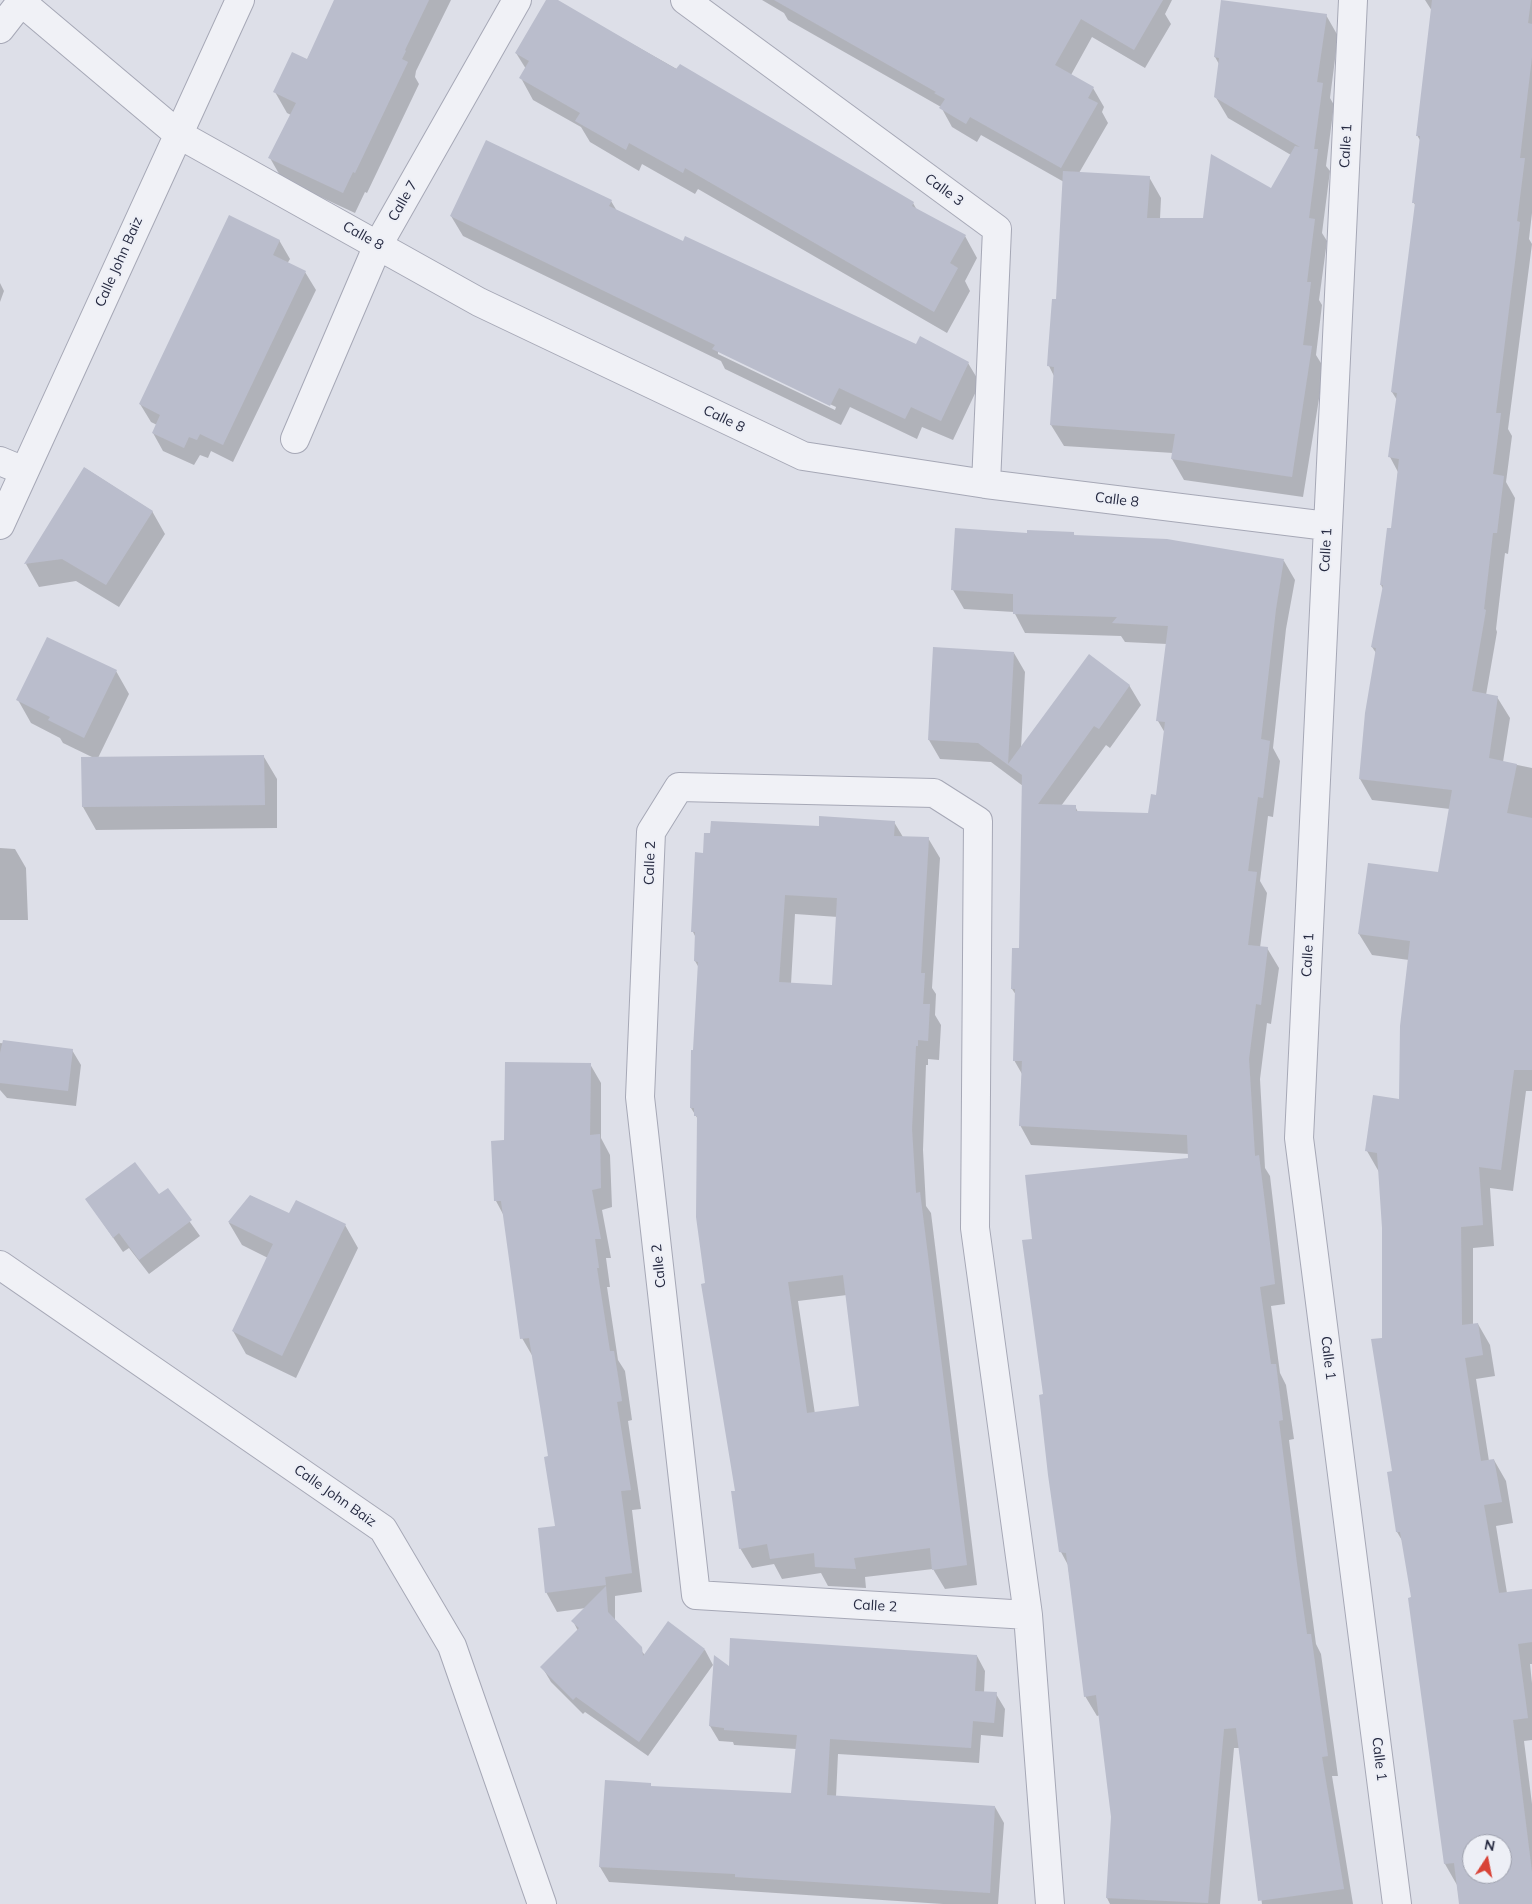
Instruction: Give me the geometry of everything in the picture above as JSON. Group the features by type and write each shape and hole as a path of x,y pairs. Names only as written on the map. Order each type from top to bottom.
{"street":[{"name":"Calle John Baiz","path":"0,525 12,466 178,134 240,0"},
{"name":"Calle 7","path":"294,439 378,244 518,0"},
{"name":"Calle 3","path":"685,0 997,229 986,484"},
{"name":"Calle 1","path":"1353,0 1299,1138 1397,1904"},
{"name":"Calle 8","path":"20,1 178,134 479,302 803,456 986,484 1327,526"},
{"path":"0,29 20,1"},
{"name":"Calle 2","path":"1028,1615 696,1595 640,1097 651,832 679,787 934,793 978,821 975,1228 1028,1615 1050,1904"},
{"name":"Calle John Baiz","path":"0,1265 383,1529 452,1646 542,1904"}],"building":[{"path":"334,0 429,0 405,50 402,59 408,62 355,173 353,172 343,193 268,158 296,103 273,92 292,52 307,59"},
{"path":"546,0 558,0 676,69 680,64 914,202 912,206 966,235 950,263 958,268 934,312 685,168 683,173 629,143 626,150 575,121 580,113 519,78 529,61 515,53"},
{"path":"774,0 1163,0 1134,50 1081,19 1055,65 1094,87 1088,98 1098,103 1061,168 970,117 966,124 939,108 945,99 934,93 936,92"},
{"path":"1221,0 1327,14 1317,82 1323,83 1314,149 1318,149 1309,218 1315,219 1307,282 1311,282 1303,345 1312,346 1292,477 1171,459 1175,434 1050,425 1054,367 1047,366 1052,299 1056,299 1063,171 1150,176 1147,218 1203,218 1211,154 1271,188 1295,146 1300,147 1214,97 1219,58 1214,57"},
{"path":"1432,0 1531,0 1528,23 1532,24 1532,57 1520,158 1525,158 1517,221 1520,222 1496,413 1501,413 1493,474 1504,476 1497,533 1493,533 1484,609 1486,610 1472,691 1498,696 1489,758 1517,764 1507,813 1532,818 1532,1070 1514,1070 1501,1170 1479,1167 1483,1225 1461,1227 1462,1325 1478,1323 1483,1355 1465,1358 1481,1461 1494,1459 1502,1502 1484,1505 1499,1593 1532,1589 1532,1642 1518,1644 1528,1718 1513,1720 1532,1872 1532,1904 1459,1904 1454,1863 1444,1864 1408,1598 1411,1597 1400,1532 1396,1532 1387,1472 1392,1471 1371,1339 1382,1338 1382,1228 1377,1153 1365,1151 1373,1095 1399,1099 1400,1026 1410,941 1358,934 1368,863 1438,872 1452,790 1359,779 1365,713 1376,648 1371,647 1383,585 1380,585 1387,528 1391,528 1399,459 1388,457 1397,393 1391,392 1415,203 1412,203 1420,136 1416,136"},
{"path":"486,140 612,200 609,206 683,241 685,236 916,344 920,336 969,362 941,421 911,407 905,419 839,388 830,406 712,349 715,345 450,216"},
{"path":"229,215 280,240 273,255 306,271 223,445 200,434 197,440 189,437 184,448 152,433 160,415 139,404"},
{"path":"84,467 153,511 106,585 62,559 24,564"},
{"path":"955,528 1027,533 1027,530 1074,532 1074,535 1167,539 1284,559 1276,609 1261,739 1270,741 1263,798 1258,797 1248,871 1257,872 1248,945 1268,947 1261,1005 1256,1004 1249,1059 1255,1156 1259,1155 1275,1284 1260,1287 1271,1364 1276,1364 1283,1420 1279,1421 1297,1564 1307,1634 1311,1634 1328,1756 1322,1757 1344,1889 1258,1901 1236,1728 1224,1729 1208,1903 1106,1898 1111,1817 1096,1695 1084,1697 1066,1553 1059,1552 1048,1475 1039,1395 1043,1394 1022,1240 1032,1239 1025,1175 1188,1158 1187,1135 1019,1126 1022,1061 1013,1061 1015,989 1011,989 1012,948 1019,948 1022,775 978,743 928,740 933,647 1014,652 1008,764 1089,654 1130,685 1099,729 1094,726 1038,804 1076,805 1076,811 1148,813 1151,794 1156,795 1165,722 1156,721 1168,626 1112,623 1117,617 1013,614 1013,594 951,590"},
{"path":"47,637 117,670 84,738 48,720 50,717 16,700"},
{"path":"264,755 265,805 82,807 81,757"},
{"path":"819,816 895,821 894,836 929,837 921,973 925,973 923,1004 930,1004 928,1041 918,1040 918,1046 916,1046 912,1129 916,1193 920,1192 967,1565 932,1570 930,1548 854,1558 856,1569 815,1567 814,1553 770,1559 767,1544 739,1549 731,1491 735,1491 701,1284 705,1283 696,1217 697,1116 694,1116 694,1108 690,1108 691,1050 693,1050 698,962 694,961 695,932 691,932 695,852 703,853 704,833 710,833 711,821 819,826","holes":["785,895 837,898 832,985 779,982","843,1275 859,1406 807,1413 788,1282"]},
{"path":"3,1040 73,1049 68,1091 0,1083 0,1053"},
{"path":"505,1062 591,1063 590,1135 600,1134 601,1188 592,1190 601,1239 595,1239 599,1268 597,1268 610,1351 614,1351 622,1401 617,1402 631,1490 621,1491 632,1573 605,1577 606,1585 545,1593 538,1528 555,1526 544,1457 548,1456 529,1338 520,1339 501,1201 494,1201 491,1141 504,1140"},
{"path":"135,1162 159,1194 168,1188 192,1220 139,1260 119,1233 113,1238 85,1199"},
{"path":"250,1195 289,1213 296,1200 346,1224 282,1356 232,1331 273,1244 228,1222"},
{"path":"606,1586 608,1612 642,1647 643,1656 668,1621 705,1649 639,1742 576,1697 573,1700 540,1667 579,1628 571,1621"},
{"path":"730,1638 977,1655 975,1691 997,1692 994,1723 973,1721 971,1748 830,1739 827,1795 995,1806 990,1893 735,1877 735,1874 599,1867 605,1780 651,1783 651,1786 791,1793 797,1735 724,1730 724,1728 709,1726 714,1655 729,1666"}]}
